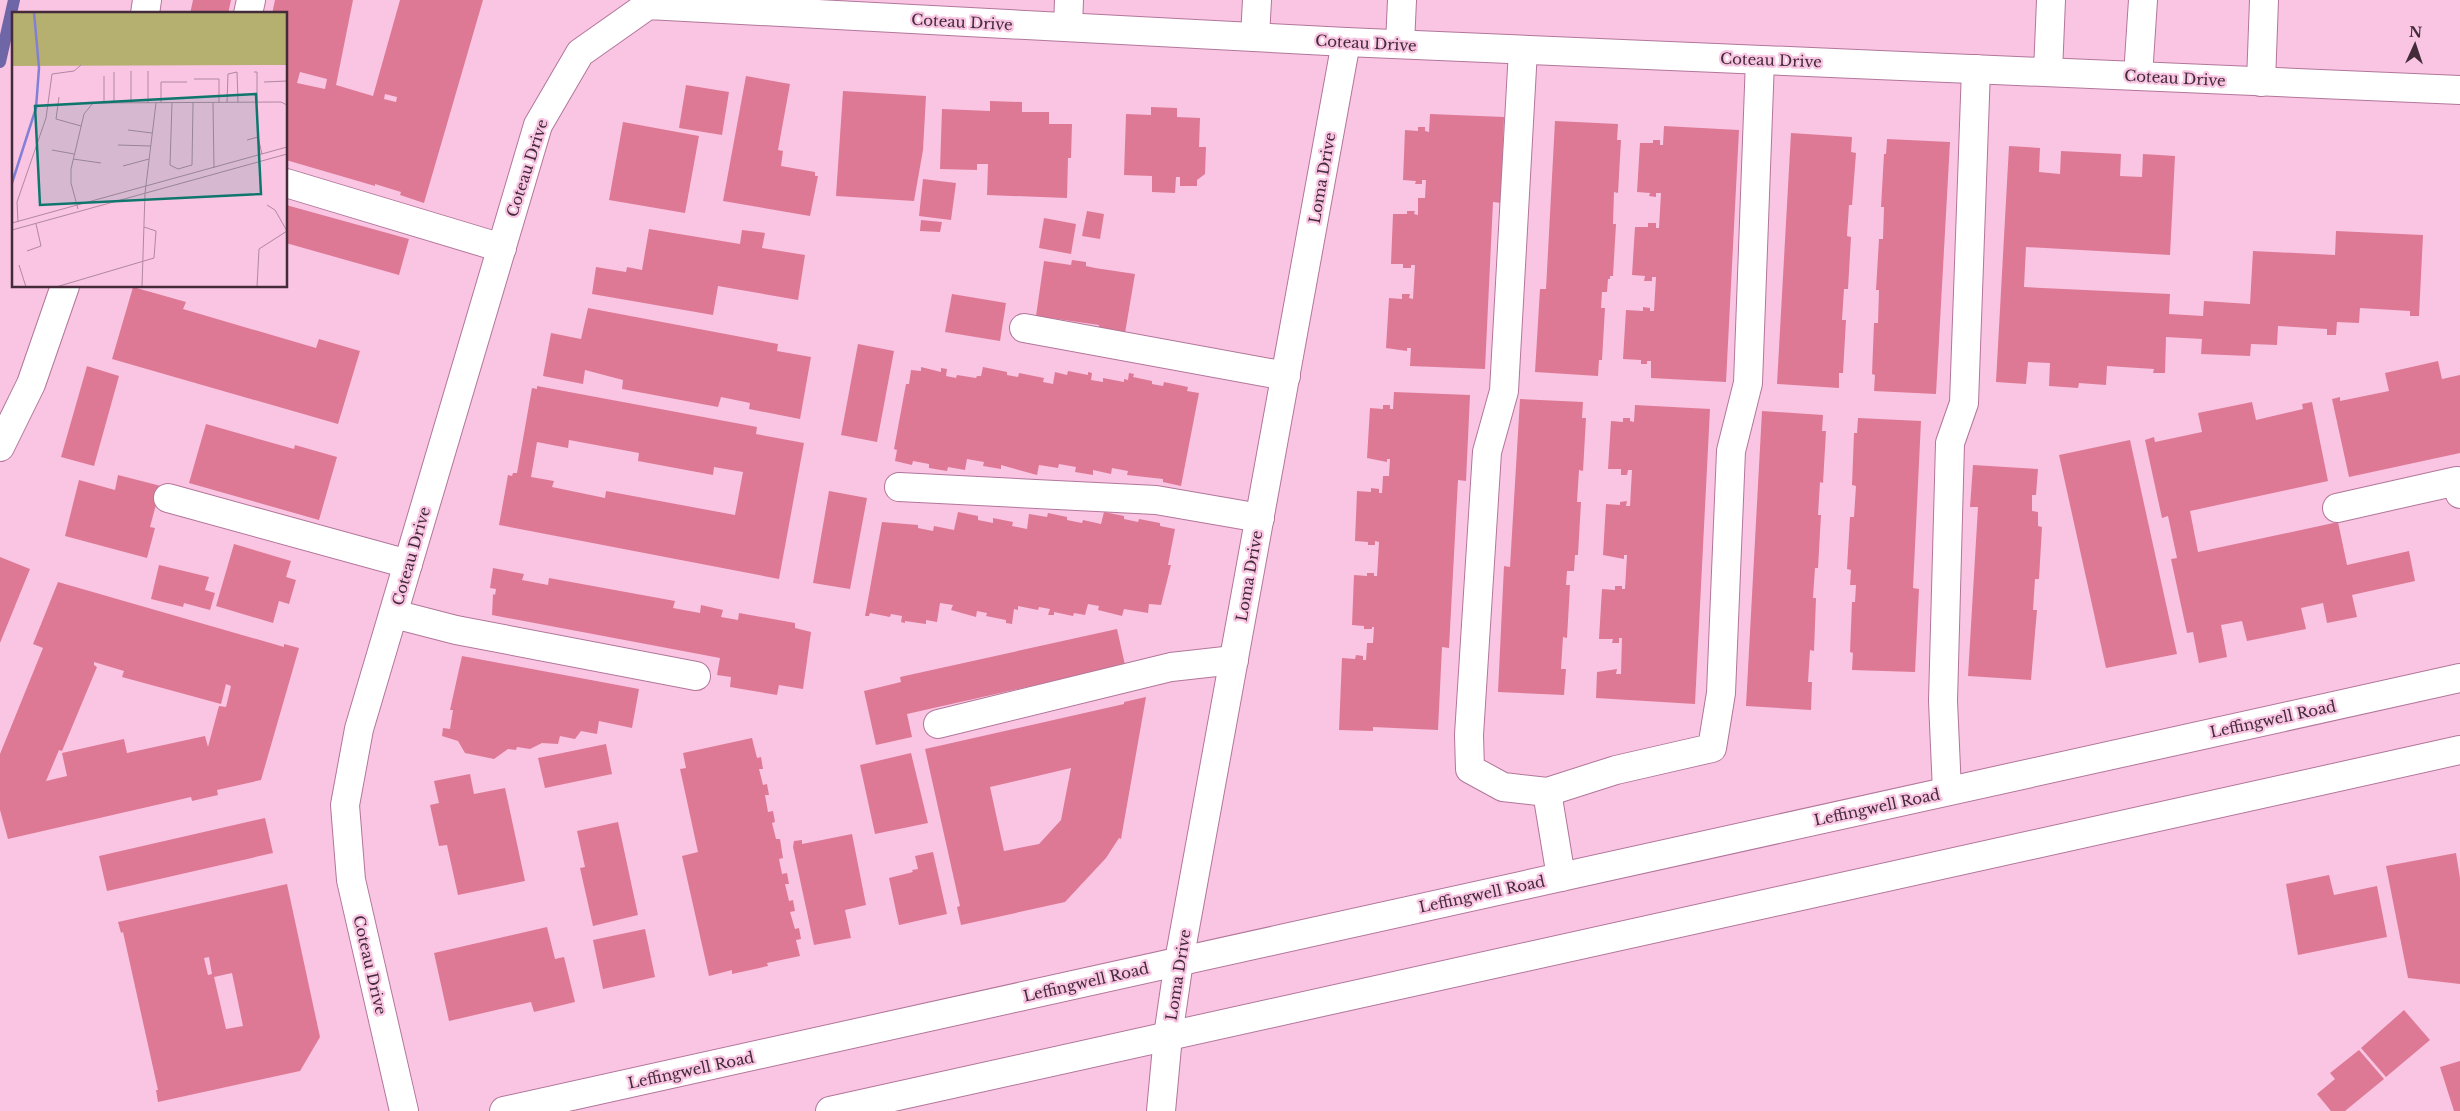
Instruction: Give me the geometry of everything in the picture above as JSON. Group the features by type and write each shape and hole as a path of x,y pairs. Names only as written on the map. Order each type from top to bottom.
{"street":[{"path":"1068,27 1070,0"},
{"path":"1256,37 1257,0"},
{"path":"1400,44 1402,0"},
{"path":"2048,72 2051,0"},
{"path":"2138,76 2143,0"},
{"path":"2262,82 2264,0"},
{"name":"Coteau Drive","path":"404,1111 351,880 345,805 359,729 538,125 580,52 648,5 881,9 1068,27 1346,42 2460,90"},
{"name":"Loma Drive","path":"1161,1111 1168,1036 1179,961 1346,42"},
{"path":"1523,50 1504,391 1487,452 1469,735 1470,768 1503,787 1547,792 1616,770 1712,748 1721,693 1731,451 1748,384 1760,60"},
{"path":"1947,792 1943,701 1950,443 1964,403 1976,69"},
{"path":"288,184 502,248"},
{"path":"0,447 31,384 64,288"},
{"path":"1024,328 1286,376"},
{"path":"2337,508 2457,481 2460,494"},
{"path":"899,487 1156,500 1260,518"},
{"path":"168,498 408,564"},
{"path":"394,614 456,630 696,676"},
{"path":"938,724 1171,667 1234,660"},
{"name":"Leffingwell Road","path":"504,1111 2460,678"},
{"path":"830,1111 2460,750"},
{"path":"1547,792 1561,876"}],"building":[{"path":"193,0 231,0 228,12 190,12"},
{"path":"275,0 353,0 336,85 373,96 400,0 483,0 424,203 400,195 401,192 375,184 375,186 288,161 288,12 272,12","holes":["300,72 327,79 325,89 297,83","385,94 397,97 396,102 384,99"]},
{"path":"746,76 790,84 778,150 783,151 781,166 815,172 815,176 818,176 810,216 723,201"},
{"path":"686,85 729,92 722,135 679,128"},
{"path":"843,91 926,96 923,150 914,201 836,196"},
{"path":"990,101 1022,102 1022,112 1049,112 1049,124 1072,124 1071,158 1068,158 1067,198 987,195 988,164 977,164 977,170 940,169 942,109 990,111"},
{"path":"1151,107 1177,108 1177,117 1200,118 1199,147 1206,147 1205,174 1197,180 1197,186 1180,186 1180,177 1176,177 1175,193 1152,192 1152,176 1124,175 1126,114 1151,115"},
{"path":"1430,114 1504,117 1501,203 1493,202 1485,369 1410,366 1411,348 1407,348 1407,351 1386,348 1389,298 1402,299 1402,294 1410,294 1409,298 1413,299 1415,265 1411,265 1411,268 1403,268 1403,264 1391,264 1393,214 1407,214 1407,211 1415,211 1414,214 1418,215 1418,198 1425,198 1426,180 1422,180 1422,184 1415,184 1416,181 1403,180 1405,130 1418,131 1418,127 1425,127 1425,131 1429,132"},
{"path":"1555,121 1618,124 1617,140 1621,140 1618,193 1614,192 1613,224 1616,224 1613,276 1610,276 1610,279 1608,279 1607,292 1602,292 1601,308 1605,308 1602,360 1599,360 1598,376 1535,372 1540,289 1546,289"},
{"path":"623,122 699,136 685,213 609,200"},
{"path":"1664,126 1739,130 1726,382 1651,378 1651,361 1647,361 1647,364 1641,364 1641,360 1623,359 1626,310 1643,311 1643,307 1654,311 1656,277 1652,277 1652,281 1644,281 1645,276 1632,275 1635,227 1648,227 1648,223 1656,223 1656,228 1659,228 1661,193 1656,193 1656,197 1649,196 1650,193 1637,192 1640,143 1653,143 1653,140 1660,140 1660,145 1663,145"},
{"path":"1791,133 1852,137 1851,152 1856,153 1852,205 1849,205 1847,236 1851,237 1848,289 1844,289 1842,320 1846,320 1843,373 1839,373 1839,388 1777,384"},
{"path":"1887,139 1950,142 1936,394 1874,391 1875,375 1872,374 1874,323 1878,323 1879,290 1876,290 1879,239 1883,239 1884,207 1881,207 1884,154 1886,154"},
{"path":"2009,146 2040,148 2039,172 2060,174 2061,151 2121,154 2120,176 2142,177 2143,154 2175,156 2170,255 2026,247 2024,287 2170,294 2169,314 2203,316 2204,301 2250,304 2253,251 2335,255 2336,231 2423,235 2419,316 2410,316 2410,311 2360,308 2359,323 2337,322 2336,335 2327,335 2327,329 2278,326 2277,345 2251,344 2250,356 2201,354 2202,339 2166,337 2165,373 2153,373 2154,369 2107,366 2106,385 2079,383 2078,388 2049,386 2050,363 2028,362 2026,384 1996,382"},
{"path":"923,179 956,183 951,220 919,216"},
{"path":"288,206 409,239 399,275 288,244"},
{"path":"1087,211 1104,214 1100,239 1082,236"},
{"path":"1044,218 1076,224 1071,254 1039,248"},
{"path":"921,220 942,222 940,232 920,231"},
{"path":"649,229 740,244 742,230 765,233 762,248 805,255 798,300 718,286 713,315 592,294 596,267 626,272 627,267 642,270"},
{"path":"1072,260 1086,262 1086,266 1095,268 1135,274 1124,339 1098,335 1099,325 1036,316 1044,261 1071,265"},
{"path":"133,288 186,302 183,309 316,348 319,339 360,351 338,424 112,359"},
{"path":"952,294 1006,303 1000,341 945,332"},
{"path":"588,308 778,344 777,351 811,357 800,419 749,409 750,403 721,397 718,407 622,389 623,380 585,370 583,384 543,376 551,333 581,339"},
{"path":"858,344 894,351 877,442 841,435"},
{"path":"2438,361 2442,379 2460,375 2460,453 2349,477 2332,399 2340,397 2340,401 2389,391 2385,373"},
{"path":"87,366 119,376 94,466 61,457"},
{"path":"921,367 941,372 941,368 947,369 946,376 956,378 957,375 976,378 981,376 983,367 1007,372 1007,375 1018,377 1019,373 1044,378 1043,382 1053,384 1055,372 1067,375 1068,371 1088,375 1088,372 1092,373 1091,380 1103,382 1103,378 1124,382 1124,379 1128,380 1129,373 1134,374 1133,377 1152,381 1152,384 1163,386 1164,382 1188,387 1187,391 1199,393 1181,486 1163,482 1163,479 1127,475 1128,471 1112,468 1111,474 1093,470 1093,475 1075,472 1076,467 1059,464 1058,468 1039,465 1037,475 1001,465 1001,469 983,466 984,462 967,459 965,470 948,467 947,471 929,468 929,464 913,461 912,465 895,461 897,450 894,449 906,384 909,384 911,370 921,371"},
{"path":"537,386 757,427 756,434 804,443 779,579 499,525 508,475 512,476 513,473 517,473 532,388 537,389","holes":["569,440 639,453 638,461 713,475 714,467 743,472 735,515 606,491 605,498 552,487 554,481 531,477 537,442 568,448"]},
{"path":"1394,392 1470,395 1466,481 1458,480 1449,648 1442,647 1438,730 1373,727 1373,731 1339,730 1342,658 1355,659 1356,655 1363,656 1363,660 1366,660 1367,643 1373,643 1374,627 1372,629 1364,629 1364,626 1352,625 1354,575 1367,576 1367,573 1374,573 1374,576 1377,576 1379,542 1375,541 1375,545 1368,545 1368,542 1355,541 1357,491 1371,492 1371,488 1379,489 1379,493 1382,493 1383,476 1389,476 1390,459 1387,459 1387,462 1367,458 1370,408 1383,409 1383,405 1390,405 1390,409 1393,409"},
{"path":"1520,399 1583,402 1582,418 1586,418 1583,471 1579,470 1577,502 1581,502 1578,555 1575,555 1574,571 1567,571 1566,585 1570,585 1567,638 1563,637 1561,669 1566,669 1564,695 1498,692 1504,566 1510,567"},
{"path":"2252,402 2256,420 2303,409 2302,404 2312,402 2328,481 2190,511 2198,552 2338,522 2347,565 2409,551 2415,581 2352,595 2357,617 2327,623 2323,603 2301,608 2306,629 2247,641 2242,621 2221,625 2227,657 2199,663 2193,632 2187,633 2171,559 2177,558 2168,516 2162,518 2145,440 2154,437 2155,442 2202,432 2198,413"},
{"path":"1635,405 1710,409 1695,704 1596,698 1597,672 1617,669 1616,674 1621,674 1622,638 1619,638 1619,643 1612,643 1613,639 1599,639 1602,589 1615,590 1615,586 1622,586 1622,589 1625,589 1627,555 1624,555 1624,559 1603,555 1606,504 1620,505 1620,502 1627,501 1626,506 1630,506 1632,470 1628,470 1627,475 1621,475 1621,469 1608,469 1611,421 1623,422 1623,418 1630,418 1630,421 1634,422"},
{"path":"1762,411 1823,415 1822,431 1826,431 1823,483 1820,482 1818,515 1821,515 1818,568 1815,568 1813,598 1816,598 1814,651 1810,650 1808,682 1812,682 1811,710 1746,706"},
{"path":"1858,418 1921,421 1913,588 1919,589 1915,672 1852,670 1853,653 1850,652 1852,602 1855,602 1856,585 1850,585 1851,570 1847,569 1850,517 1854,517 1856,486 1852,485 1854,433 1857,433"},
{"path":"206,424 294,449 295,445 337,457 319,520 189,483"},
{"path":"2130,440 2177,654 2106,668 2059,455"},
{"path":"1973,465 2038,469 2036,495 2032,495 2032,511 2038,512 2038,526 2042,527 2039,579 2035,579 2033,610 2037,610 2031,680 1968,676 1978,507 1970,507"},
{"path":"118,475 161,486 150,527 155,528 147,558 65,536 79,480 115,490"},
{"path":"829,491 867,498 850,589 813,583"},
{"path":"958,512 978,516 978,520 993,523 993,518 1013,522 1012,526 1027,529 1029,514 1047,517 1048,513 1067,517 1067,520 1082,523 1083,520 1101,524 1104,512 1124,516 1124,519 1138,522 1139,519 1160,523 1160,526 1175,529 1168,565 1171,565 1161,605 1149,604 1148,613 1124,609 1122,616 1098,610 1099,606 1088,604 1085,615 1074,613 1073,616 1054,612 1054,615 1048,615 1050,609 1039,607 1038,610 1018,606 1018,610 1014,609 1012,624 1006,623 1006,620 986,616 987,613 977,611 976,617 951,610 953,605 940,603 937,622 926,620 926,624 901,622 902,616 891,614 890,617 870,613 869,616 865,616 882,522 918,525 918,528 933,531 934,526 954,530"},
{"path":"234,544 291,561 286,577 296,580 289,604 279,601 273,623 216,606"},
{"path":"0,557 30,569 0,643"},
{"path":"159,565 209,577 205,590 215,593 210,610 184,603 183,607 151,599"},
{"path":"493,568 524,574 522,580 548,585 549,578 675,601 673,608 700,613 701,605 723,610 721,617 738,620 739,613 795,623 795,628 811,632 803,689 779,685 777,695 730,687 731,677 717,675 720,658 492,615 493,594 495,595 496,589 490,588"},
{"path":"58,582 284,647 284,644 299,648 261,780 217,790 218,795 192,801 191,797 8,839 0,810 0,754 43,648 33,644","holes":["94,662 124,671 122,677 221,704 226,684 231,686 226,707 219,706 208,747 205,736 127,753 124,739 62,753 67,776 46,781 59,750 62,751 97,667 94,665"]},
{"path":"1117,629 1125,665 907,714 912,737 876,745 864,691 901,682 900,677"},
{"path":"462,656 639,689 632,728 599,721 597,734 581,731 575,739 560,736 558,744 542,743 530,749 517,747 516,750 508,749 494,759 465,753 458,741 442,736 443,728 450,729 453,710 450,710"},
{"path":"1146,697 1121,839 1119,838 1106,858 1065,902 961,925 957,907 960,906 925,749 1124,704 1124,702","holes":["1071,768 1061,820 1039,844 1004,851 990,787"]},
{"path":"752,738 757,758 761,757 763,769 759,769 763,785 767,784 769,795 765,795 768,812 773,811 775,822 772,823 776,839 780,839 783,858 779,859 782,874 787,873 789,884 785,884 789,901 793,900 795,911 790,912 795,929 799,928 801,939 796,940 800,956 767,963 768,966 732,974 732,970 709,976 682,856 698,852 680,769 686,768 683,753"},
{"path":"606,744 612,774 545,788 538,758"},
{"path":"911,753 928,823 875,834 860,765"},
{"path":"470,774 474,794 505,788 525,881 458,895 447,845 439,846 430,805 439,803 434,781"},
{"path":"265,818 273,853 107,891 99,856"},
{"path":"618,822 638,915 593,926 580,868 585,867 577,831"},
{"path":"852,834 866,905 845,910 851,938 814,945 793,847 794,841 802,840 802,844"},
{"path":"933,852 947,914 899,925 889,878 913,872 912,870 918,869 915,856"},
{"path":"2456,853 2460,878 2460,984 2408,978 2386,866"},
{"path":"2329,875 2334,895 2377,886 2387,937 2298,955 2286,884"},
{"path":"287,884 320,1037 300,1071 158,1102 156,1090 158,1090 123,932 121,933 118,922","holes":["209,957 212,974 208,975 204,958","232,973 243,1026 226,1029 214,977"]},
{"path":"547,927 555,959 564,957 575,1002 534,1012 531,1002 449,1021 434,953"},
{"path":"645,929 655,977 603,989 593,940"},
{"path":"2404,1010 2430,1040 2386,1077 2361,1048"},
{"path":"2359,1050 2384,1079 2345,1111 2331,1111 2317,1094 2335,1079 2330,1073"},
{"path":"2460,1061 2460,1111 2454,1111 2440,1067"}],"waterway":[{"path":"0,62 14,0"}]}
